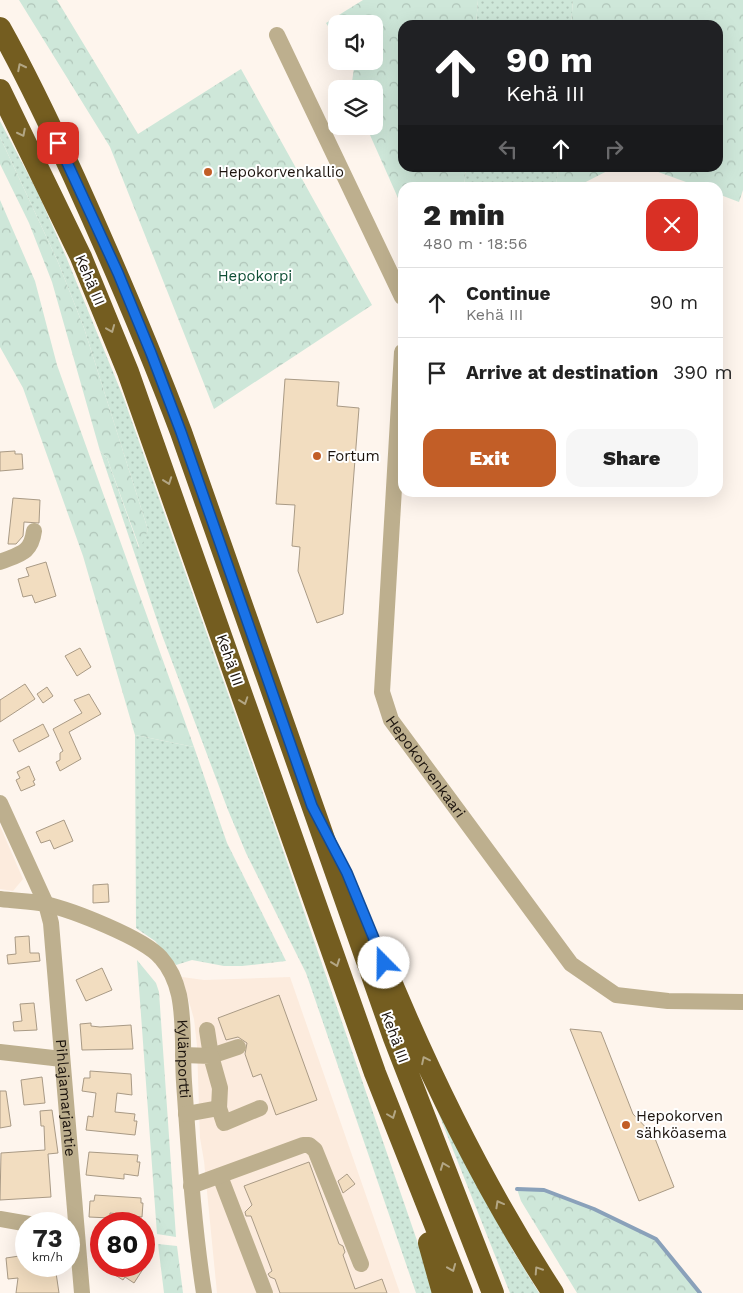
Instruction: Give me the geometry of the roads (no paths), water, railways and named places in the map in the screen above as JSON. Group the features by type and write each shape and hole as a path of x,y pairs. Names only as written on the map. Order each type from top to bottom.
{"highway":[{"name":"Kehä III","path":"0,28 51,127 118,273 151,353 184,441 394,1038 493,1293"},
{"name":"Kehä III","path":"0,90 81,257 128,372 375,1073 462,1293"},
{"path":"312,806 347,873 412,1035 462,1137 523,1247 553,1293"},
{"path":"420,1190 431,1256 443,1293"}],"street":[{"path":"277,35 398,290"},
{"name":"Hepokorvenkaari","path":"398,420 382,692 390,720 571,964 616,995 668,1001 743,1002"},
{"path":"0,562 26,550 32,545 34,531"},
{"name":"Pihlajamarjantie","path":"0,803 46,904 51,923 62,1059 71,1212"},
{"name":"Kylänportti","path":"0,899 46,904 121,931 147,946 160,957 170,972 178,993 183,1024 183,1055 191,1186 204,1293"},
{"path":"207,1030 211,1056 220,1088 219,1108 224,1123 260,1108"},
{"path":"183,1055 211,1056 238,1047"},
{"path":"0,1052 62,1059"},
{"path":"186,1114 219,1108"},
{"path":"191,1186 303,1145 309,1145 314,1150 361,1264"},
{"path":"220,1176 265,1293"},
{"path":"0,1219 15,1222"},
{"name":"Pihlajamarjantie","path":"80,1277 82,1293"}],"waterway":[{"path":"517,1189 544,1190 594,1209 656,1239 700,1293"}],"place":[{"name":"Hepokorvenkallio","path":"208,172"},
{"name":"Fortum","path":"317,456"},
{"name":"Hepokorven sähköasema","path":"626,1125"}],"park label":[{"name":"Hepokorpi","path":"255,276"}]}
